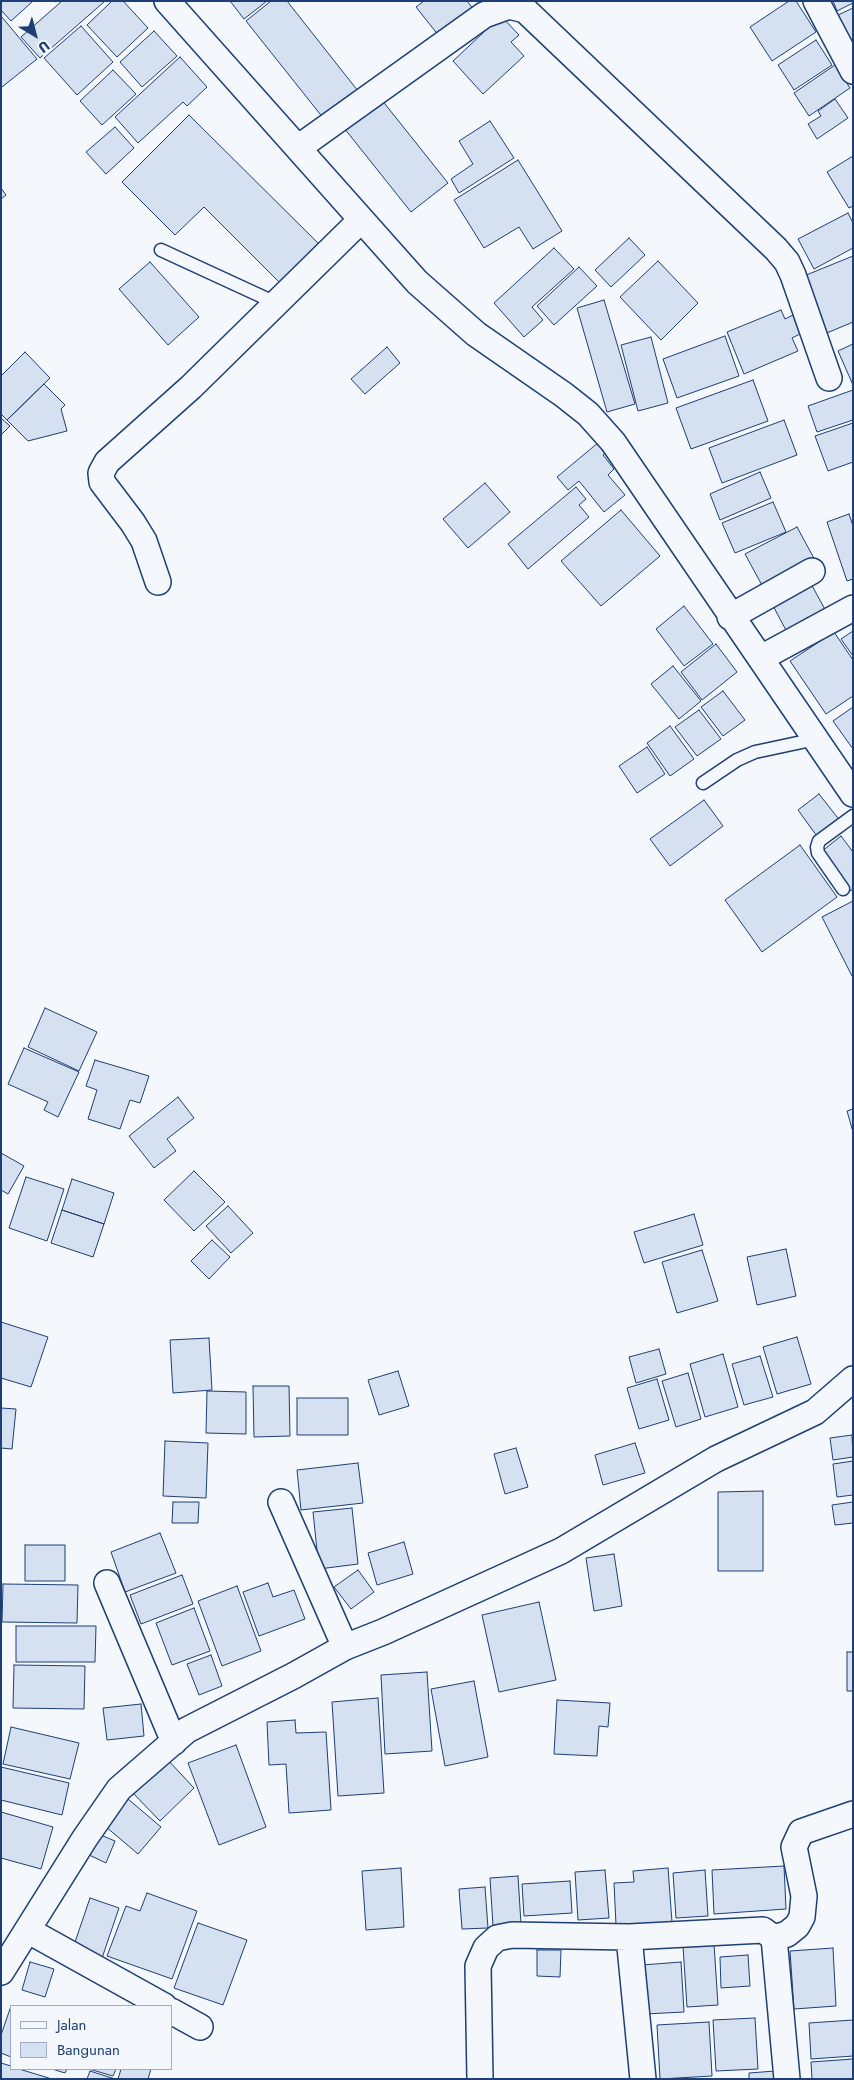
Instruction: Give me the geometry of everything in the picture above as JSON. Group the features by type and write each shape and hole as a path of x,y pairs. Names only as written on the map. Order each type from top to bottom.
{"street":[{"path":"167,1 417,282 476,334 564,395 588,414 613,442 730,617 761,658 853,794"},
{"path":"816,1 824,20 853,71"},
{"path":"298,148 484,16 509,6 525,10 776,249 787,262 829,378"},
{"path":"158,582 144,542 133,523 102,482 101,473 108,462 184,393 361,220"},
{"path":"730,617 812,571"},
{"path":"761,658 853,608"},
{"path":"1,1972 15,1941 119,1789 187,1730 345,1647 383,1632 561,1551 716,1458 814,1412 853,1379"},
{"path":"281,1502 345,1647"},
{"path":"107,1583 174,1742"},
{"path":"774,1938 787,1934 797,1926 802,1917 804,1896 794,1846 801,1832 853,1814"},
{"path":"480,2079 478,1966 486,1948 497,1938 512,1935 629,1937 763,1930 774,1938 787,2079"},
{"path":"629,1937 643,2079"},
{"path":"15,1941 162,2005"},
{"path":"172,2012 200,2027"}],"lane":[{"path":"162,250 276,303"},
{"path":"703,783 737,760 755,752 816,739"},
{"path":"843,889 818,853 817,847 820,841 853,816"}],"building":[{"path":"1,1 33,1 11,21 1,10"},
{"path":"62,1 105,1 40,58 21,37"},
{"path":"112,1 123,1 148,28 117,57 87,25"},
{"path":"230,1 267,1 244,19"},
{"path":"271,1 287,1 358,91 324,119 246,21"},
{"path":"424,1 467,1 478,15 443,41 416,7"},
{"path":"789,1 796,1 816,32 772,61 750,27"},
{"path":"833,1 853,1 853,3 837,11"},
{"path":"853,8 853,43 850,45 836,16"},
{"path":"1,16 37,59 2,87 1,87"},
{"path":"501,16 519,35 511,42 524,56 483,94 453,61"},
{"path":"81,26 113,62 77,95 44,58"},
{"path":"154,31 177,56 142,87 120,62"},
{"path":"816,40 832,65 794,90 778,65"},
{"path":"180,57 207,87 187,106 183,102 138,143 115,117"},
{"path":"835,65 850,88 809,116 794,93"},
{"path":"113,70 136,94 102,125 80,101"},
{"path":"381,99 448,183 411,212 344,128"},
{"path":"835,99 848,118 817,139 808,124 821,116 818,111"},
{"path":"189,115 323,248 284,287 204,207 175,235 122,182"},
{"path":"490,121 514,158 459,193 451,179 473,164 459,141"},
{"path":"115,127 134,148 106,174 86,152"},
{"path":"853,156 853,206 849,208 827,172"},
{"path":"518,160 562,231 533,249 519,227 484,248 454,200"},
{"path":"1,188 6,195 1,199"},
{"path":"848,213 853,223 853,248 814,269 798,239"},
{"path":"629,238 645,255 611,287 595,270"},
{"path":"554,248 574,269 532,307 543,320 524,337 494,303"},
{"path":"853,256 853,322 822,335 799,278"},
{"path":"658,261 698,303 661,340 620,297"},
{"path":"150,262 199,317 168,345 119,289"},
{"path":"579,267 597,286 554,325 537,306"},
{"path":"604,300 635,404 607,412 577,308"},
{"path":"781,310 785,319 793,315 800,334 792,338 798,351 744,374 727,332"},
{"path":"725,336 739,376 677,398 663,359"},
{"path":"651,337 668,403 638,411 621,345"},
{"path":"853,344 853,385 838,351"},
{"path":"387,347 400,363 365,394 351,379"},
{"path":"25,352 50,378 7,420 1,414 1,376"},
{"path":"753,380 768,421 691,449 676,408"},
{"path":"44,384 65,405 61,409 67,431 28,441 7,420"},
{"path":"853,390 853,420 817,432 808,406"},
{"path":"1,418 10,426 1,435"},
{"path":"784,420 797,455 722,483 709,448"},
{"path":"853,423 853,462 828,471 815,436"},
{"path":"599,442 607,452 603,455 614,469 608,475 625,495 604,512 579,481 568,490 557,477"},
{"path":"760,472 771,498 720,520 710,494"},
{"path":"485,483 510,512 468,548 443,519"},
{"path":"576,487 586,499 579,505 589,517 528,569 508,544"},
{"path":"773,502 786,532 735,553 722,523"},
{"path":"621,510 660,556 601,606 561,561"},
{"path":"849,514 853,526 853,579 847,581 827,522"},
{"path":"797,527 816,562 764,589 745,554"},
{"path":"810,582 827,613 788,634 771,602"},
{"path":"684,606 713,644 684,666 656,629"},
{"path":"853,631 853,656 841,639"},
{"path":"834,632 853,660 853,696 826,714 790,661"},
{"path":"716,644 737,672 702,700 681,672"},
{"path":"673,666 701,701 679,719 651,684"},
{"path":"723,691 745,720 723,736 701,707"},
{"path":"853,707 853,749 833,721"},
{"path":"699,710 721,739 697,756 675,727"},
{"path":"670,726 694,759 670,776 647,743"},
{"path":"647,747 665,774 637,793 619,766"},
{"path":"819,794 841,822 819,839 798,810"},
{"path":"704,800 723,826 670,866 650,839"},
{"path":"841,836 853,852 853,889 850,891 821,852"},
{"path":"800,845 837,897 762,952 725,900"},
{"path":"853,901 853,976 852,976 822,917"},
{"path":"45,1008 97,1032 79,1071 28,1047"},
{"path":"24,1048 79,1072 58,1117 44,1110 48,1102 8,1084"},
{"path":"95,1060 149,1076 140,1103 130,1100 120,1129 88,1119 97,1090 86,1086"},
{"path":"178,1097 194,1118 167,1139 176,1151 154,1168 129,1136"},
{"path":"853,1109 853,1132 847,1111"},
{"path":"1,1153 24,1166 8,1194 1,1190"},
{"path":"194,1171 225,1202 194,1231 164,1200"},
{"path":"26,1177 64,1189 47,1241 9,1228"},
{"path":"72,1179 114,1193 104,1224 62,1210"},
{"path":"228,1206 253,1233 231,1253 206,1226"},
{"path":"62,1210 104,1224 93,1257 51,1243"},
{"path":"694,1214 703,1245 644,1263 634,1232"},
{"path":"212,1240 230,1257 209,1279 191,1261"},
{"path":"786,1249 796,1296 757,1305 747,1257"},
{"path":"702,1250 718,1301 677,1313 662,1262"},
{"path":"1,1322 48,1337 31,1387 1,1378"},
{"path":"797,1337 811,1384 777,1394 763,1347"},
{"path":"209,1338 212,1390 173,1393 170,1340"},
{"path":"659,1349 666,1374 636,1383 629,1357"},
{"path":"723,1354 738,1407 705,1417 690,1364"},
{"path":"760,1356 773,1397 744,1405 732,1364"},
{"path":"398,1371 409,1406 379,1415 368,1380"},
{"path":"688,1373 701,1419 676,1427 662,1381"},
{"path":"657,1379 669,1420 639,1429 627,1388"},
{"path":"253,1386 289,1386 290,1436 254,1437"},
{"path":"207,1391 246,1392 246,1434 206,1433"},
{"path":"297,1398 348,1398 348,1435 297,1435"},
{"path":"1,1408 16,1409 12,1449 1,1448"},
{"path":"852,1435 853,1457 833,1460 830,1438"},
{"path":"165,1441 208,1443 206,1498 163,1496"},
{"path":"635,1443 645,1473 603,1485 595,1455"},
{"path":"516,1448 528,1487 505,1494 494,1454"},
{"path":"853,1461 853,1495 837,1497 833,1464"},
{"path":"358,1463 363,1503 301,1510 297,1470"},
{"path":"763,1491 763,1571 718,1571 718,1492"},
{"path":"173,1502 199,1502 198,1523 172,1523"},
{"path":"853,1502 853,1523 835,1525 832,1505"},
{"path":"352,1508 358,1564 319,1569 313,1512"},
{"path":"160,1533 176,1573 125,1592 111,1552"},
{"path":"404,1542 413,1574 377,1585 368,1553"},
{"path":"25,1545 65,1545 65,1581 25,1581"},
{"path":"614,1554 622,1606 594,1611 586,1558"},
{"path":"358,1570 374,1592 351,1609 334,1587"},
{"path":"182,1575 193,1604 141,1624 130,1595"},
{"path":"268,1583 273,1597 294,1590 305,1619 259,1636 243,1592"},
{"path":"3,1584 78,1585 77,1623 2,1622"},
{"path":"237,1586 261,1651 222,1666 198,1601"},
{"path":"539,1602 556,1680 499,1692 482,1615"},
{"path":"194,1608 210,1651 172,1665 156,1623"},
{"path":"16,1626 96,1626 95,1662 16,1662"},
{"path":"847,1652 853,1652 853,1691 847,1691"},
{"path":"211,1655 222,1686 199,1695 187,1664"},
{"path":"14,1665 85,1666 84,1709 13,1708"},
{"path":"427,1672 432,1751 385,1754 381,1675"},
{"path":"474,1681 488,1757 445,1766 431,1689"},
{"path":"378,1698 384,1793 338,1796 332,1702"},
{"path":"557,1700 610,1703 608,1727 599,1726 597,1756 554,1754"},
{"path":"141,1704 144,1736 107,1740 103,1708"},
{"path":"295,1720 296,1733 326,1732 331,1810 289,1813 286,1764 269,1765 267,1722"},
{"path":"11,1727 79,1743 70,1779 3,1764"},
{"path":"236,1745 266,1827 219,1845 188,1763"},
{"path":"167,1759 194,1788 160,1821 132,1792"},
{"path":"1,1767 69,1783 62,1815 1,1800"},
{"path":"128,1799 161,1827 138,1854 105,1826"},
{"path":"1,1812 53,1827 41,1869 1,1858"},
{"path":"96,1833 115,1841 106,1863 87,1854"},
{"path":"784,1866 786,1909 714,1914 712,1870"},
{"path":"401,1868 404,1927 366,1930 362,1871"},
{"path":"668,1868 672,1922 616,1925 614,1883 634,1882 633,1871"},
{"path":"605,1870 609,1918 578,1920 575,1872"},
{"path":"705,1870 708,1916 676,1918 673,1873"},
{"path":"518,1876 521,1924 493,1926 490,1878"},
{"path":"570,1881 572,1913 524,1916 522,1884"},
{"path":"485,1887 488,1928 462,1929 459,1889"},
{"path":"147,1893 197,1911 172,1979 107,1956 126,1906 140,1911"},
{"path":"90,1898 119,1908 101,1961 72,1951"},
{"path":"198,1923 247,1940 223,2005 174,1988"},
{"path":"714,1944 718,2005 687,2007 683,1946"},
{"path":"833,1948 836,2006 794,2009 790,1951"},
{"path":"537,1950 561,1950 560,1977 537,1976"},
{"path":"748,1955 750,1986 721,1988 720,1957"},
{"path":"30,1962 54,1969 45,1997 22,1990"},
{"path":"681,1962 684,2012 645,2014 642,1965"},
{"path":"10,2009 10,2057 1,2053 1,2035"},
{"path":"755,2018 758,2069 716,2071 713,2020"},
{"path":"853,2020 853,2056 811,2059 809,2023"},
{"path":"709,2022 712,2076 660,2079 657,2025"},
{"path":"853,2059 853,2079 812,2079 811,2062"},
{"path":"1,2063 10,2066 10,2070 22,2070 52,2079 1,2079"},
{"path":"55,2070 66,2070 65,2073"},
{"path":"92,2070 116,2070 113,2076"},
{"path":"121,2070 151,2070 148,2079 118,2079"},
{"path":"90,2071 115,2079 87,2079"},
{"path":"775,2071 775,2079 749,2079 749,2073"}]}
